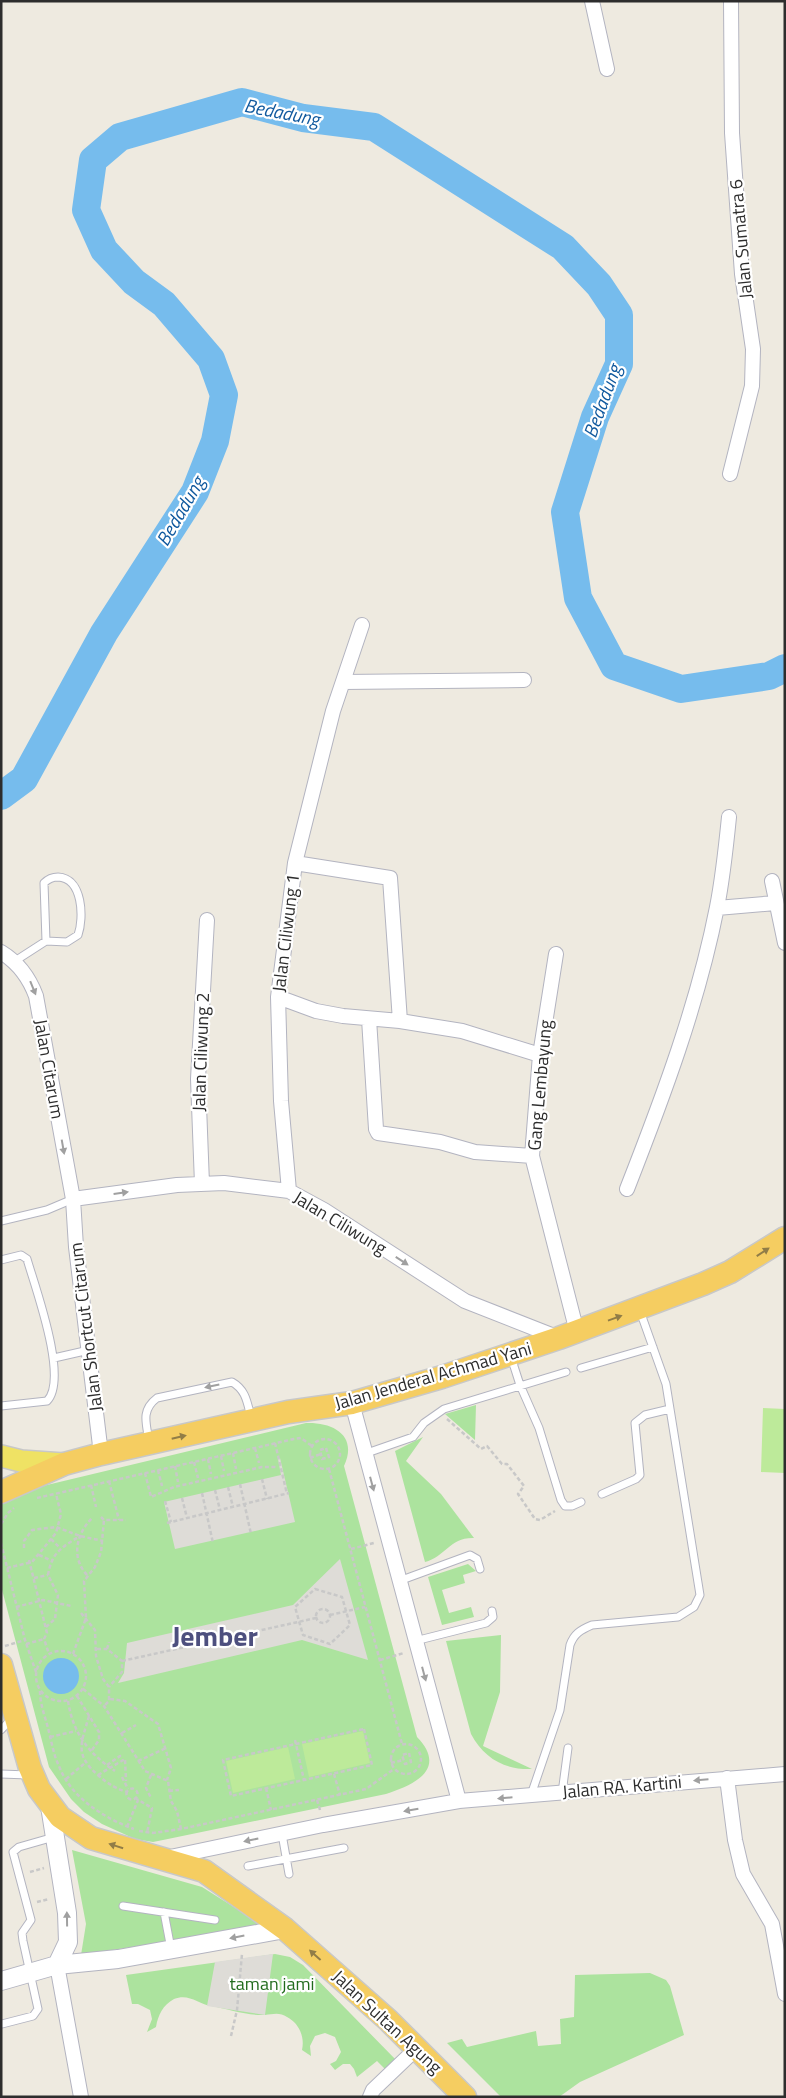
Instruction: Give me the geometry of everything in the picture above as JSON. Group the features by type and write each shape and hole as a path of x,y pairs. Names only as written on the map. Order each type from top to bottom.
{"highway":[{"name":"Jalan Jenderal Achmad Yani","path":"10,1499 64,1464 252,1420 352,1403 510,1355 640,1309 730,1272 785,1238"},
{"name":"Jalan Sultan Agung","path":"2,1669 8,1715 33,1775 50,1806 60,1817 91,1838 204,1871 285,1928 417,2048 465,2097"}],"main road":[{"path":"1,1456 21,1461 64,1464"}],"street":[{"path":"592,1 607,69"},
{"name":"Jalan Sumatra 6","path":"730,474 752,386 753,349 742,274 732,133 731,1"},
{"name":"Jalan Ciliwung 1","path":"289,1191 281,1101 278,997 295,863 333,711 362,624"},
{"path":"343,682 524,680"},
{"path":"626,1189 686,1030 717,908 729,817"},
{"path":"295,863 390,878 400,1021"},
{"path":"772,881 775,903 785,943"},
{"path":"717,908 775,903"},
{"name":"Jalan Ciliwung 2","path":"202,1184 198,1079 207,920"},
{"name":"Jalan Citarum","path":"1,952 15,961 31,982 36,996 73,1199"},
{"name":"Gang Lembayung","path":"556,954 540,1055 532,1156 568,1335"},
{"path":"278,997 316,1011 462,1031 540,1055"},
{"path":"369,1019 376,1129 378,1133 440,1142 475,1152 532,1156"},
{"name":"Jalan Ciliwung","path":"73,1199 177,1185 224,1183 289,1191 324,1210 465,1301 568,1335"},
{"name":"Jalan Shortcut Citarum","path":"73,1199 76,1247 101,1454"},
{"path":"352,1403 364,1454 458,1801"},
{"name":"Jalan RA. Kartini","path":"163,1859 282,1834 458,1801 785,1774"},
{"path":"727,1778 735,1840 743,1874 772,1924 785,1994"},
{"path":"50,1806 65,1894 68,1942 57,1965 80,2097"},
{"path":"1,1981 31,1974 57,1965 93,1963 285,1928"},
{"path":"370,2097 373,2090 417,2048"}],"lane":[{"path":"15,961 46,942 72,940 78,935 81,927 78,892 70,880 61,877 48,879 44,883 46,942"},
{"path":"1,1221 47,1210 73,1199"},
{"path":"1,1260 21,1255 27,1259 54,1358 54,1384 51,1397 47,1401 1,1406"},
{"path":"531,1795 560,1710 570,1645 573,1637 581,1630 592,1626 678,1616 694,1607 700,1595 666,1384 640,1309"},
{"path":"580,1368 653,1347"},
{"path":"54,1358 89,1350"},
{"path":"510,1355 520,1385 539,1428 561,1500 566,1506 572,1506 581,1502"},
{"path":"364,1454 413,1437 424,1423 438,1412 566,1372"},
{"path":"150,1444 145,1415 150,1402 156,1398 232,1382 240,1387 244,1393 252,1420"},
{"path":"602,1494 636,1479 640,1475 635,1423 645,1415 670,1409"},
{"path":"399,1582 470,1555 477,1559 480,1569"},
{"path":"415,1641 486,1623 493,1616 492,1611"},
{"path":"562,1792 568,1748"},
{"path":"1,1774 33,1775"},
{"path":"282,1834 289,1874"},
{"path":"2,2024 35,2015 38,2003 22,1933 30,1920 13,1854 15,1849 55,1837"},
{"path":"248,1866 344,1848"},
{"path":"123,1906 215,1920"},
{"path":"164,1912 171,1949"}],"path":[{"path":"438,1412 481,1449 487,1446 502,1464 507,1464 524,1486 518,1494 535,1519 540,1520 566,1506"},
{"path":"30,1500 301,1438 312,1446"},
{"path":"321,1439 327,1439 338,1444 341,1456 338,1462 329,1469 318,1467 310,1458 312,1446 321,1439"},
{"path":"165,1501 169,1523 288,1494 275,1443"},
{"path":"255,1447 259,1463"},
{"path":"326,1448 329,1457 322,1459 321,1454 320,1450 326,1448"},
{"path":"233,1453 236,1469"},
{"path":"310,1458 321,1454"},
{"path":"221,1455 224,1471"},
{"path":"208,1458 211,1474"},
{"path":"194,1462 198,1478"},
{"path":"175,1466 178,1482"},
{"path":"145,1473 151,1497 174,1487 262,1467 276,1467"},
{"path":"329,1469 402,1744"},
{"path":"158,1470 162,1486"},
{"path":"262,1479 267,1499"},
{"path":"109,1481 119,1520"},
{"path":"240,1484 251,1534"},
{"path":"91,1485 96,1507"},
{"path":"228,1487 233,1507"},
{"path":"215,1490 220,1510"},
{"path":"202,1493 213,1543"},
{"path":"7,1568 30,1561 39,1555 58,1528 61,1514 56,1494"},
{"path":"182,1498 187,1518"},
{"path":"1,1524 8,1512 10,1499"},
{"path":"101,1517 104,1520 126,1520"},
{"path":"87,1575 78,1562 76,1553 80,1536 92,1518"},
{"path":"73,1654 86,1618 84,1586 87,1575 95,1567 104,1541 104,1520"},
{"path":"24,1548 24,1541 32,1530 58,1528 80,1536 104,1541"},
{"path":"46,1627 55,1619 58,1602 57,1591 48,1575 52,1561 60,1548 80,1536"},
{"path":"50,1538 60,1548"},
{"path":"1,1543 26,1644 36,1672"},
{"path":"350,1549 371,1544"},
{"path":"39,1555 52,1561"},
{"path":"30,1561 46,1627 47,1633 44,1639 49,1654"},
{"path":"34,1578 48,1575"},
{"path":"315,1589 342,1597 350,1625 330,1644 303,1635 299,1622 295,1607 315,1589"},
{"path":"16,1607 39,1600 58,1602 71,1606"},
{"path":"330,1614 366,1606"},
{"path":"316,1618 317,1613 324,1609 330,1614"},
{"path":"82,1613 96,1632 97,1663 109,1687 110,1699 104,1706"},
{"path":"316,1618 322,1623 327,1622 330,1614"},
{"path":"122,1661 316,1618"},
{"path":"96,1632 101,1632"},
{"path":"26,1644 44,1639"},
{"path":"1,1647 25,1640"},
{"path":"107,1649 109,1642"},
{"path":"96,1649 107,1649 122,1661"},
{"path":"40,1691 48,1698 58,1702 68,1701 77,1696 83,1689 86,1680 85,1670 81,1661 73,1654 64,1651 49,1654 39,1663 36,1672 36,1682 40,1691 58,1765 76,1793 105,1817 148,1833 182,1829 366,1789 394,1769"},
{"path":"380,1660 400,1654"},
{"path":"109,1687 122,1672 122,1661"},
{"path":"83,1689 104,1706 138,1761 151,1775 166,1780"},
{"path":"77,1696 100,1738 92,1751"},
{"path":"110,1699 125,1701 158,1724 171,1768 166,1780 182,1829"},
{"path":"68,1701 76,1731 92,1751 115,1770"},
{"path":"89,1716 82,1739 81,1752 85,1763 112,1787 128,1791 135,1789 137,1792 128,1827"},
{"path":"122,1733 136,1725"},
{"path":"364,1729 372,1765 231,1796 223,1760 328,1737 364,1729"},
{"path":"50,1736 76,1731"},
{"path":"327,1732 328,1737"},
{"path":"294,1740 304,1780"},
{"path":"402,1744 408,1744 418,1750 421,1756 419,1767 410,1774 404,1775 394,1769 391,1763 393,1752 402,1744"},
{"path":"138,1761 166,1748"},
{"path":"257,1748 258,1752"},
{"path":"408,1753 411,1762 404,1764 403,1760 402,1755 408,1753"},
{"path":"98,1775 120,1756 119,1754"},
{"path":"108,1766 125,1759 129,1798 136,1799 152,1810 148,1833"},
{"path":"391,1763 403,1760"},
{"path":"66,1779 85,1763"},
{"path":"334,1774 340,1795"},
{"path":"151,1775 146,1788 151,1798"},
{"path":"122,1777 126,1781"},
{"path":"266,1788 271,1810"},
{"path":"169,1791 179,1790"},
{"path":"19,1876 60,1864"},
{"path":"26,1905 65,1894"},
{"path":"231,2036 237,2010 242,1954"}],"green space":[{"path":"476,1405 475,1440 445,1414"},
{"path":"763,1408 785,1409 785,1473 761,1472"},
{"path":"306,1423 316,1423 334,1428 346,1439 348,1455 344,1466 417,1737 426,1748 429,1758 428,1767 424,1774 407,1786 386,1794 153,1842 135,1839 102,1824 84,1812 71,1799 49,1767 1,1586 1,1505 14,1495 26,1490"},
{"path":"423,1437 406,1461 441,1494 474,1538 459,1541 438,1556 425,1562 395,1451"},
{"path":"468,1564 476,1571 463,1575 465,1583 442,1590 449,1613 471,1607 474,1617 442,1625 428,1577"},
{"path":"501,1635 500,1692 483,1746 532,1769 504,1765 489,1756 476,1742 471,1734 446,1641"},
{"path":"363,1731 370,1763 309,1777 302,1744"},
{"path":"288,1747 295,1779 233,1793 226,1761"},
{"path":"72,1850 202,1887 264,1926 81,1955 86,1924"},
{"name":"taman jami","path":"275,1954 290,1957 303,1965 397,2061 386,2070 377,2061 357,2077 350,2064 343,2064 335,2070 330,2064 336,2061 341,2052 335,2037 325,2033 315,2036 310,2046 311,2056 302,2050 303,2040 298,2027 282,2014 258,2015 245,2013 206,2005 184,1997 174,1999 167,2004 158,2018 156,2027 147,2032 152,2019 150,2010 138,2004 132,2004 126,1975"},
{"path":"650,1973 666,1980 670,1986 684,2035 580,2082 559,2097 501,2097 447,2043 462,2039 467,2047 536,2031 538,2046 561,2044 560,2019 574,2017 575,1975"}],"shaded area":[{"path":"280,1458 295,1522 175,1549 164,1502 281,1475 278,1459"},
{"path":"340,1559 368,1660 302,1640 118,1683 124,1673 127,1643 293,1605"},
{"path":"273,1954 265,2015 207,2006 215,1962"}],"water":[{"path":"61,1658 68,1659 74,1663 78,1669 78,1683 74,1689 68,1693 61,1694 54,1693 48,1689 44,1683 43,1676 44,1669 48,1663 54,1659"}],"waterway":[{"name":"Bedadung","path":"1,796 24,779 104,633 195,492 215,441 224,395 211,359 164,304 134,282 104,250 86,210 93,160 120,137 242,102 303,118 374,127 563,247 599,285 619,315 619,364 595,417 565,512 578,598 614,666 681,689 769,676 785,668"}],"district":[{"name":"Jember","path":"215,1636"}]}
